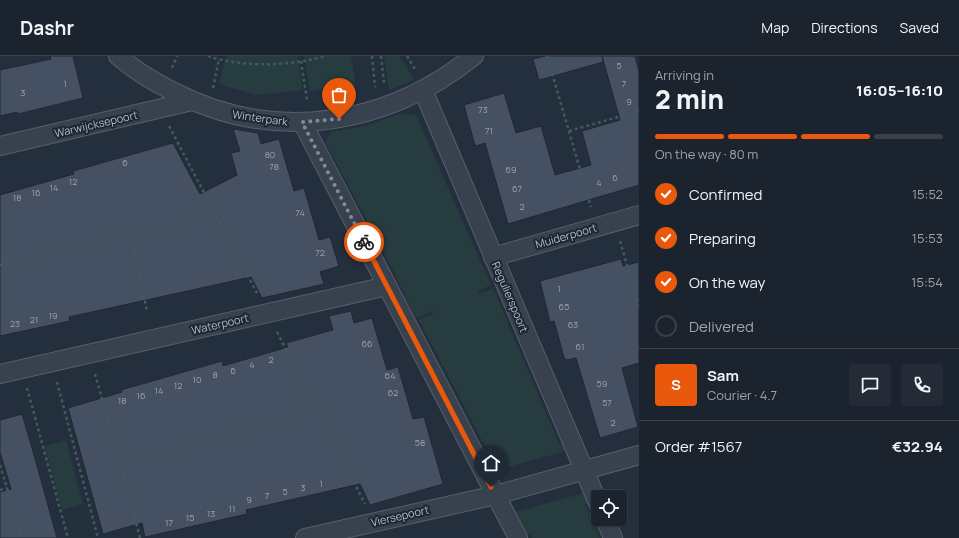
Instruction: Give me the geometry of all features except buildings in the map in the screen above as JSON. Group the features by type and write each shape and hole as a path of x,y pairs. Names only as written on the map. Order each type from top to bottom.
{"street":[{"name":"Winterpark","path":"118,56 142,74 192,101 209,108 250,118 306,122 348,118 383,108 423,90 474,56"},
{"name":"Regulierspoort","path":"423,90 492,257 592,490"},
{"name":"Warwijcksepoort","path":"0,146 192,101"},
{"path":"306,122 387,286 518,538"},
{"name":"Muiderpoort","path":"492,257 639,215"},
{"name":"Waterpoort","path":"0,374 387,286"},
{"name":"Viersepoort","path":"305,538 496,495 639,455"},
{"path":"608,526 613,538"}],"path":[{"path":"208,56 219,59 261,63 301,61 326,56"},
{"path":"372,56 383,108"},
{"path":"381,56 383,108"},
{"path":"547,56 596,227"},
{"path":"209,108 219,59"},
{"path":"301,61 306,122"},
{"path":"569,130 639,111"},
{"path":"68,249 217,217"},
{"path":"615,222 639,306"},
{"path":"131,236 147,312"},
{"path":"0,265 52,254"},
{"path":"89,354 140,538"},
{"path":"52,362 98,538"},
{"path":"22,369 68,538"},
{"path":"121,465 317,411"},
{"path":"0,465 22,538"},
{"path":"0,490 7,488"}],"green space":[{"path":"226,56 298,56 303,90 256,95 219,84"},
{"path":"304,56 351,56 356,85 310,91"},
{"path":"384,56 400,56 414,80 389,90"},
{"path":"399,114 416,115 491,285 478,291 479,294 493,288 559,444 565,441 569,450 490,472 481,456 488,452 419,320 434,313 433,311 416,318 389,262 325,142 331,132 365,126"},
{"path":"66,440 83,504 62,510 45,446"},
{"path":"587,492 590,503 585,505 591,518 591,526 595,526 600,538 532,538 530,533 524,536 512,513"}],"way so far":[{"path":"339,119 330,121 302,122 364,242"}],"route":[{"path":"364,242 491,487"}]}
